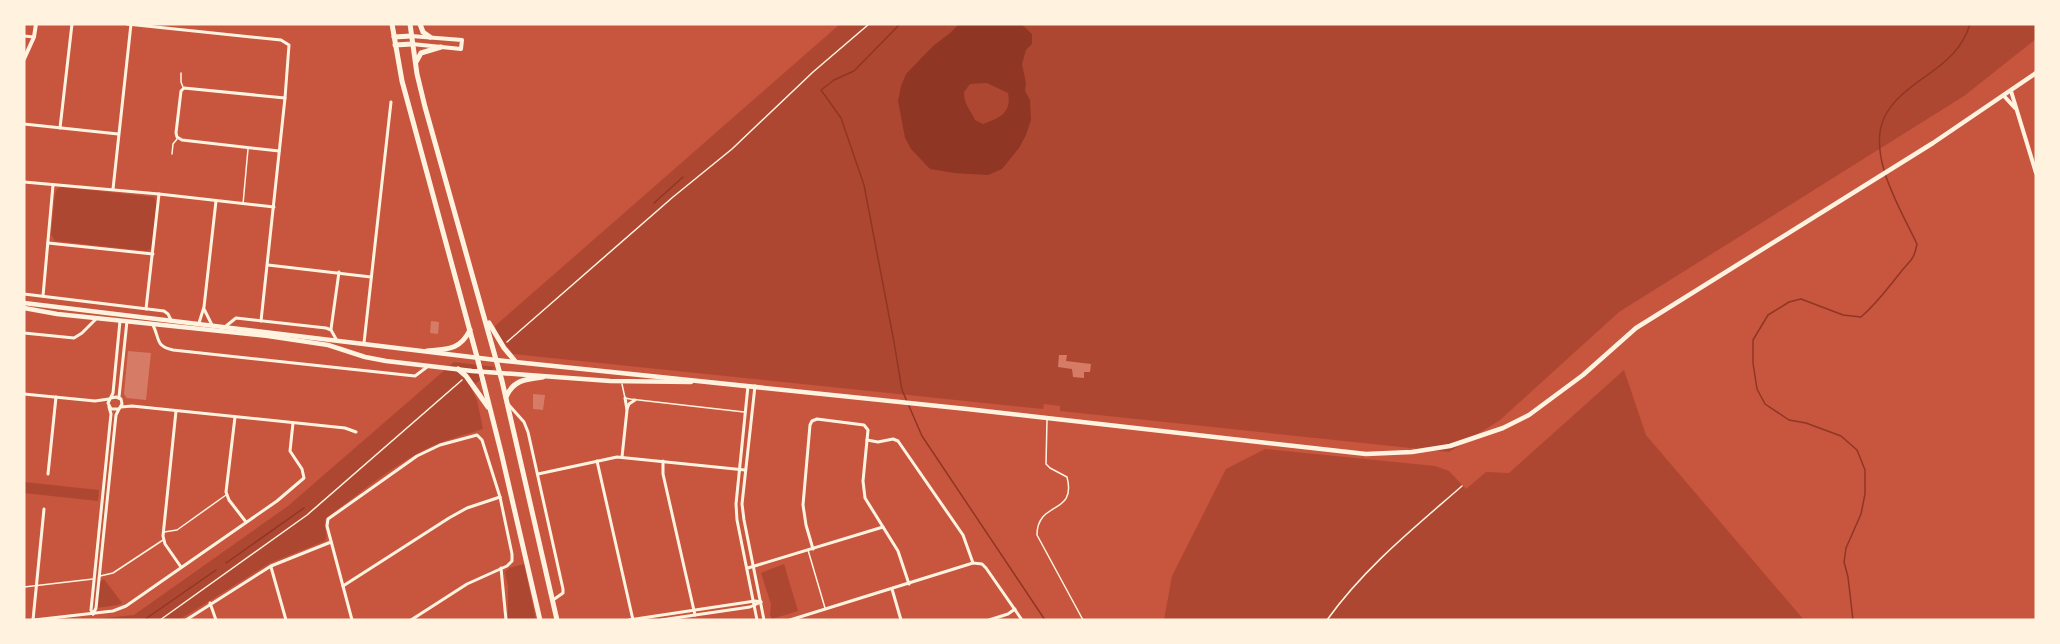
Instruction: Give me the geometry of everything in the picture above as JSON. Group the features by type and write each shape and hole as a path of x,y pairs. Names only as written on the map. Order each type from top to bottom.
{"highway":[{"path":"392,24 402,81 481,372 540,620"},
{"path":"410,24 415,63 425,107 500,373 557,620"},
{"path":"420,24 423,32 430,37"},
{"path":"394,37 411,36"},
{"path":"395,45 412,44"},
{"path":"415,63 422,53 431,48 441,47"},
{"path":"485,317 515,361"},
{"path":"427,351 456,346 462,343 470,330"},
{"path":"458,369 466,376 490,411"},
{"path":"506,400 509,389 516,383 543,377"}],"main road":[{"path":"24,303 153,325 212,325 496,360 755,386 1366,454 1412,452 1450,446 1490,433 1529,415 1583,375 1636,328 1894,167 2036,73"},
{"path":"24,308 57,314 121,318"},
{"path":"127,319 171,320 315,343 365,357 481,372 621,382 714,382"}],"street":[{"path":"24,58 34,37 36,24"},
{"path":"60,128 72,24"},
{"path":"113,189 129,24 281,40 289,45 290,53 261,321"},
{"path":"24,36 34,37"},
{"path":"411,36 462,40 461,49 412,44"},
{"path":"279,151 184,141 178,138 176,133 180,95 184,88 285,98"},
{"path":"2011,91 2036,173"},
{"path":"2004,96 2017,112"},
{"path":"364,343 391,102"},
{"path":"24,124 118,134"},
{"path":"24,182 113,189 274,207"},
{"path":"43,296 54,184"},
{"path":"146,309 159,194"},
{"path":"199,326 204,308 216,201"},
{"path":"48,243 153,254"},
{"path":"267,265 371,277"},
{"path":"336,339 331,330 339,272"},
{"path":"24,294 166,312 171,320"},
{"path":"204,308 212,325"},
{"path":"24,333 74,338 98,318"},
{"path":"93,614 91,610 110,425 108,401 114,392 121,318"},
{"path":"226,327 236,318 331,330"},
{"path":"93,614 96,608 116,415 120,408 118,392 127,319"},
{"path":"153,325 163,348 173,350 415,376 429,366"},
{"path":"748,386 736,504 739,531 758,620"},
{"path":"755,386 742,504 764,620"},
{"path":"24,394 95,401 104,401 116,396 132,405 345,428 356,432"},
{"path":"48,474 56,397"},
{"path":"622,457 627,410 625,398"},
{"path":"506,400 526,426 538,474 563,589 563,593 554,600"},
{"path":"627,410 635,400"},
{"path":"95,401 114,410 132,405"},
{"path":"176,411 163,540 181,567"},
{"path":"745,412 751,412"},
{"path":"235,417 227,495 246,522"},
{"path":"813,549 805,519 803,498 809,427 812,421 820,419 864,425 868,430 864,492 868,505 898,551 909,584"},
{"path":"44,509 34,620 113,611 126,606 278,501 303,478 302,470 290,451 293,423"},
{"path":"352,620 327,524 330,517 417,456 440,445 471,435 479,435 483,440 500,497 512,554 511,563 467,584 411,620"},
{"path":"867,440 878,442 893,438 898,441 963,535 973,563"},
{"path":"538,474 622,457 745,470"},
{"path":"597,461 632,620 761,602"},
{"path":"663,461 663,474 695,612"},
{"path":"343,586 448,518 500,497"},
{"path":"748,568 883,527"},
{"path":"739,531 746,530"},
{"path":"186,620 271,566 332,542"},
{"path":"790,620 973,563 982,564 986,568 1022,620"},
{"path":"271,566 285,620"},
{"path":"501,568 506,620"},
{"path":"892,589 901,620"},
{"path":"210,603 216,620"},
{"path":"989,620 1008,614 1015,609"},
{"path":"661,620 695,612"}],"lane":[{"path":"181,73 184,88"},
{"path":"172,154 173,144 178,138"},
{"path":"243,204 248,148"},
{"path":"621,382 625,398 745,412"},
{"path":"1047,418 1046,464 1067,477 1070,493 1067,500 1046,513 1037,527 1037,535 1083,620"},
{"path":"1327,620 1348,591 1368,570 1462,486"},
{"path":"163,532 177,530 227,495"},
{"path":"98,576 113,573 163,540"},
{"path":"808,550 826,609"},
{"path":"24,587 94,579"}],"path":[{"path":"548,305 732,149 813,72 869,24"},
{"path":"160,620 307,515 416,420"}],"shaded area":[{"path":"840,24 2036,24 2036,39 1964,96 1619,312 1500,420 1449,452 1060,411 1060,406 1044,404 1043,409 513,354 498,334 495,326"},
{"path":"959,24 1021,24 1032,34 1032,44 1026,50 1022,64 1026,83 1025,91 1030,100 1031,120 1019,148 1002,169 988,175 930,169 911,149 905,138 898,101 906,74 933,46","holes":["987,83 1008,93 1008,106 1003,114 983,124 975,120 964,97 964,92 970,84"]},
{"path":"62,187 154,197 157,203 151,249 146,251 55,241 51,234 55,194 57,189"},
{"path":"454,362 495,367 471,388 477,400 483,429 433,446 387,473 326,518 325,541 270,563 179,620 84,620 134,615 288,506"},
{"path":"1624,370 1646,435 1804,620 1164,620 1172,576 1226,469 1265,449 1435,466 1449,471 1466,489 1486,472 1509,473"},
{"path":"24,482 99,490 98,501 24,493"},
{"path":"524,564 536,620 508,620 508,587 505,572 509,568"},
{"path":"784,564 798,611 772,619 771,604 761,573"},
{"path":"104,579 122,603 96,608 98,583"}],"building":[{"path":"431,321 439,322 438,334 430,333"},
{"path":"128,351 151,353 146,400 127,398 124,394"},
{"path":"1059,355 1067,355 1066,361 1091,364 1090,372 1084,372 1084,378 1073,377 1072,369 1058,367"},
{"path":"533,394 545,395 543,410 533,409"}],"waterway":[{"path":"900,24 854,71 834,80 821,90 841,118 864,185 902,390 922,436 1045,620"},
{"path":"1853,620 1844,562 1846,548 1861,514 1865,494 1865,470 1857,450 1841,436 1806,423 1789,420 1765,404 1757,389 1753,363 1753,340 1768,315 1789,302 1801,299 1843,315 1861,317 1911,260 1917,244 1888,182 1880,149 1880,133 1887,111 1908,89 1953,54 1967,33 1970,24"},
{"path":"654,203 683,177"},
{"path":"226,563 304,508"},
{"path":"144,620 216,570"}]}
